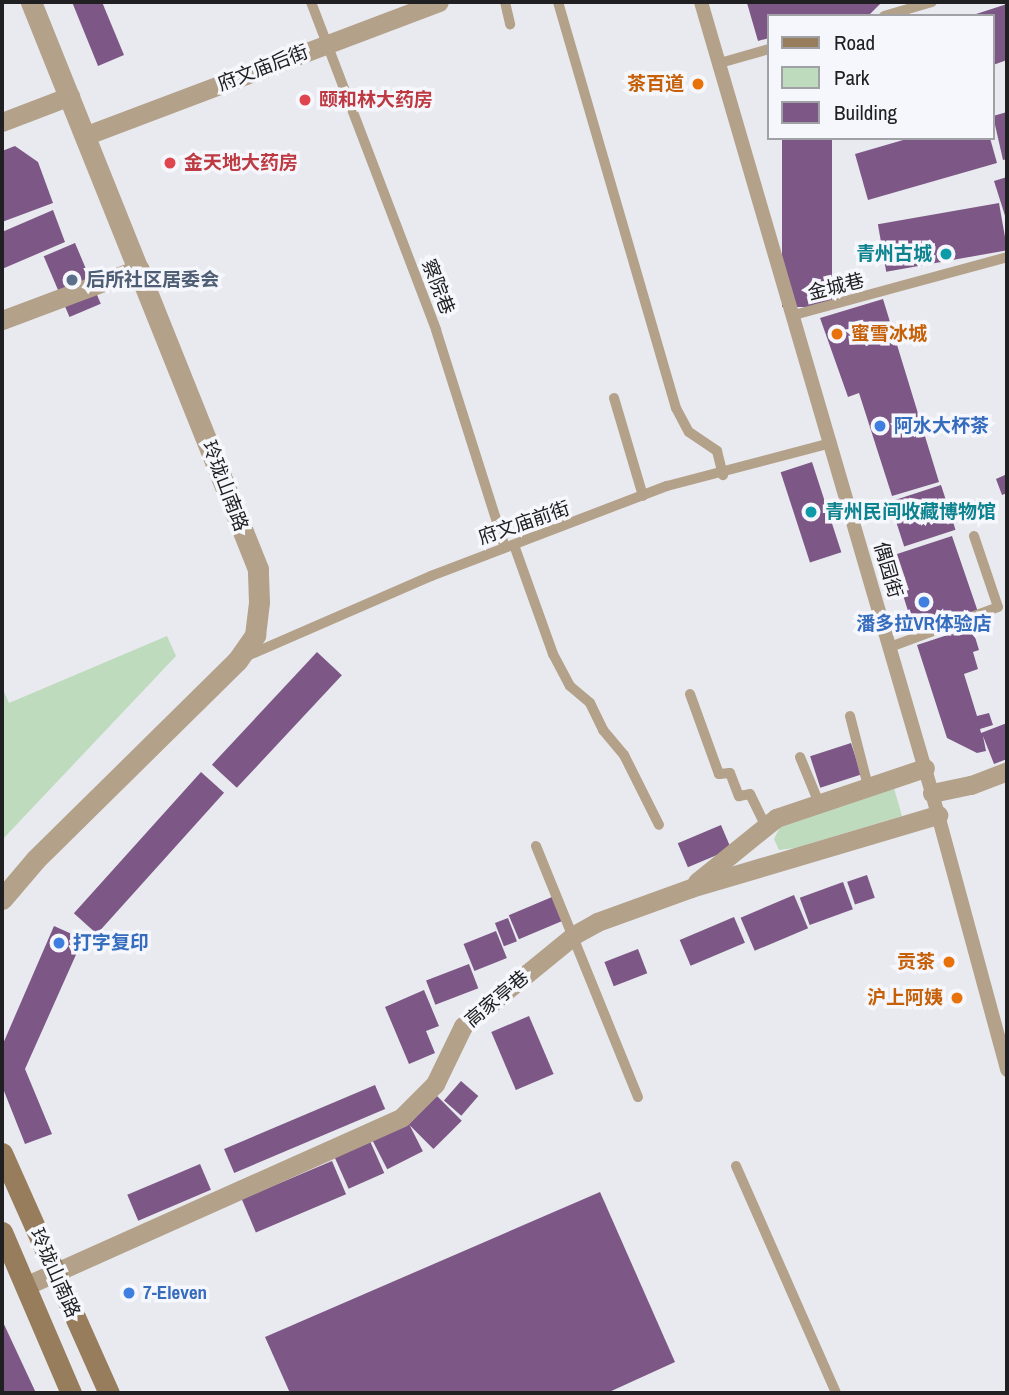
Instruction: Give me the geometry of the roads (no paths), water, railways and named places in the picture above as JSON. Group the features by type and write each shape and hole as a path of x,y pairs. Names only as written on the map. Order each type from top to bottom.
{"main road":[{"name":"玲珑山南路","path":"2,1153 108,1393"},
{"name":"玲珑山南路","path":"2,1232 71,1393"}],"street":[{"name":"玲珑山南路","path":"2,899 36,859 237,661 254,635 258,569 87,135 31,2"},
{"name":"府文庙后街","path":"87,135 439,2"},
{"name":"偶园街","path":"701,2 925,768 1007,1070"},
{"path":"2,122 70,96"},
{"path":"2,320 140,268"},
{"path":"691,888 765,825 819,803 925,768"},
{"path":"932,793 971,785 1007,771"},
{"name":"高家亭巷","path":"25,1286 402,1117 435,1084 463,1026 574,935 691,888 938,815"}],"lane":[{"name":"察院巷","path":"312,2 436,330 510,546 552,654 570,686 590,703 603,730 624,755 659,825"},
{"path":"505,2 510,24"},
{"path":"558,2 676,408 688,432 717,451 723,475"},
{"path":"891,14 932,2"},
{"path":"720,63 768,49"},
{"name":"金城巷","path":"794,315 1007,257"},
{"path":"614,398 643,496"},
{"name":"府文庙前街","path":"237,661 510,546 643,496 831,443"},
{"path":"890,647 998,607 974,536"},
{"path":"690,694 719,774 730,773 739,796 750,794 765,825"},
{"path":"850,716 867,786"},
{"path":"800,757 819,803"},
{"path":"536,846 556,904 574,935 638,1097"},
{"path":"736,1166 836,1393"}],"place":[{"name":"茶百道","path":"698,84"},
{"name":"颐和林大药房","path":"305,100"},
{"name":"金天地大药房","path":"170,163"},
{"name":"青州古城","path":"946,254"},
{"name":"后所社区居委会","path":"72,280"},
{"name":"蜜雪冰城","path":"837,334"},
{"name":"阿水大杯茶","path":"880,426"},
{"name":"青州民间收藏博物馆","path":"811,512"},
{"name":"潘多拉VR体验店","path":"924,602"},
{"name":"打字复印","path":"59,943"},
{"name":"贡茶","path":"949,962"},
{"name":"沪上阿姨","path":"957,998"},
{"name":"7-Eleven","path":"129,1293"}]}
